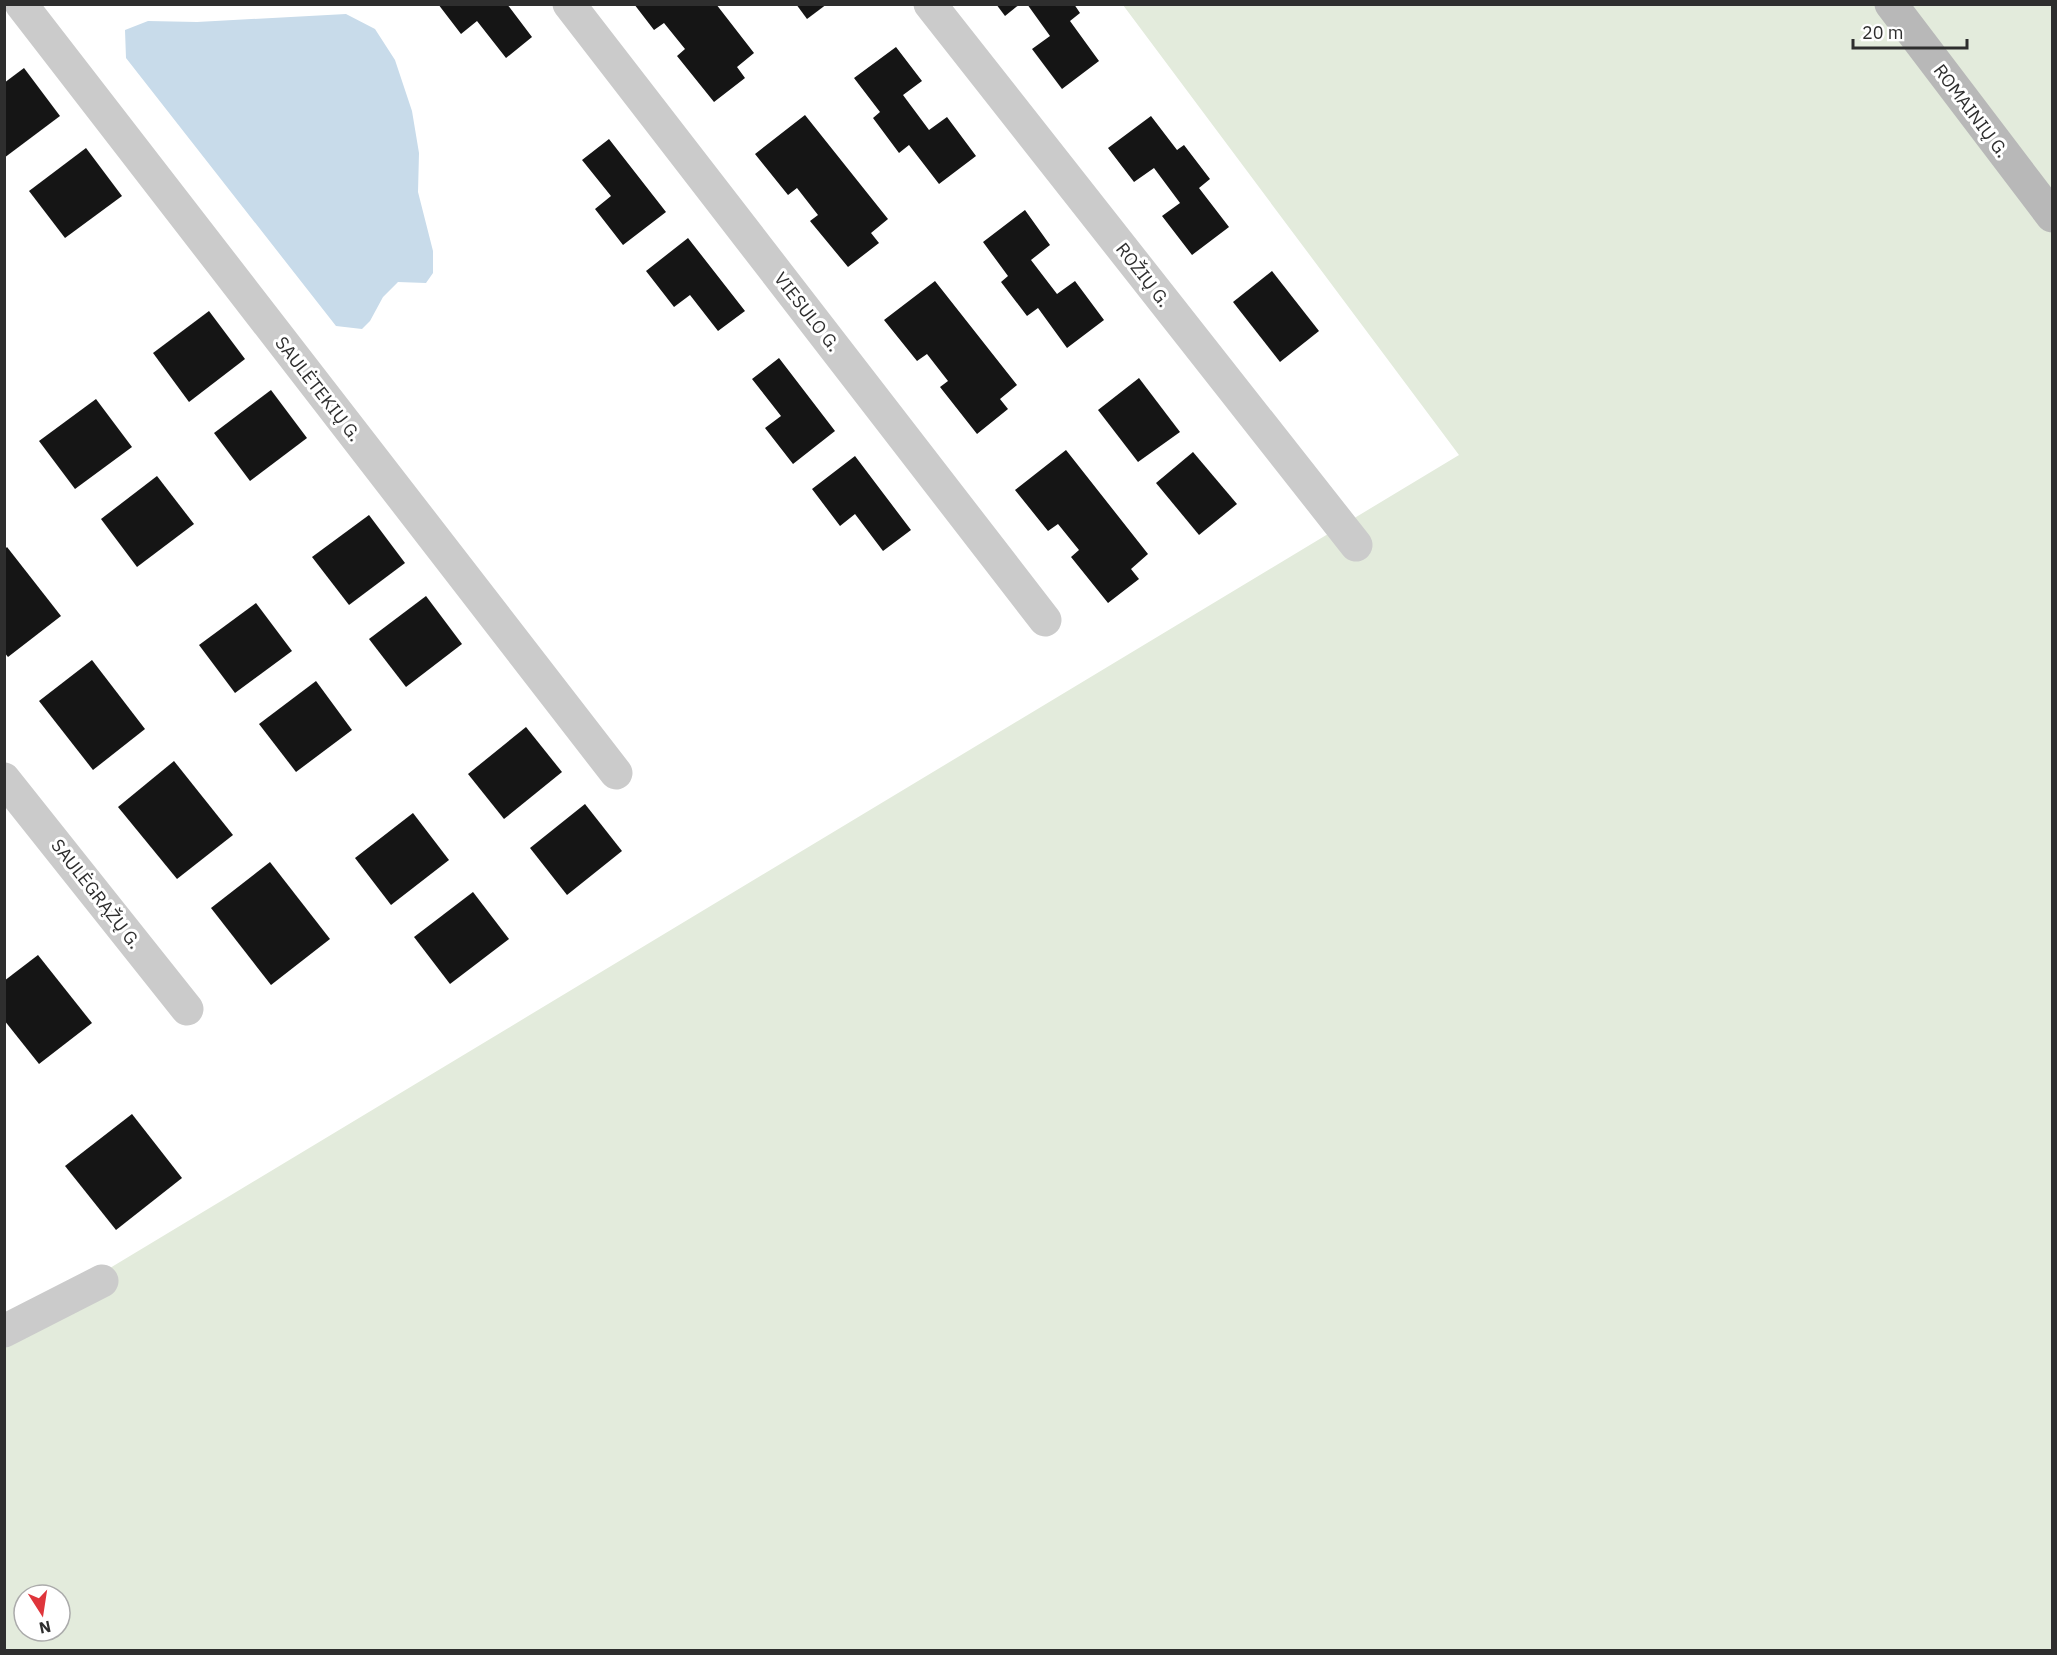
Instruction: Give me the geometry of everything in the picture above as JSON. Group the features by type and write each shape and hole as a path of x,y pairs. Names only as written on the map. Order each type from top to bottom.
{"main road":[{"name":"ROMAINIŲ G.","path":"1891,4 2052,216"}],"street":[{"name":"SAULĖTEKIŲ G.","path":"21,4 616,773"},
{"name":"VIESULO G.","path":"569,4 1045,620"},
{"name":"ROŽIŲ G.","path":"930,4 1356,545"},
{"name":"SAULĖGRĄŽŲ G.","path":"4,779 187,1009"},
{"path":"4,1331 102,1281"}],"green space":[{"path":"1123,5 2052,5 2052,1650 5,1650 4,1316 105,1271 1459,455"}],"water":[{"path":"346,14 375,29 395,60 412,111 419,153 418,192 433,251 433,273 426,283 398,282 383,297 370,321 362,329 336,326 126,58 125,30 148,21 197,22"}],"building":[{"path":"438,4 507,4 532,37 506,58 477,21 461,34"},
{"path":"634,4 716,4 754,53 737,67 745,78 714,102 677,56 685,49 664,23 654,30"},
{"path":"796,4 827,4 807,19"},
{"path":"996,4 1020,4 1005,16"},
{"path":"1027,4 1074,4 1080,13 1070,21 1099,61 1062,89 1032,49 1050,36"},
{"path":"896,47 922,81 903,95 929,130 947,117 976,156 939,184 909,145 899,153 873,118 880,112 854,78"},
{"path":"24,68 60,116 4,158 4,83"},
{"path":"805,115 888,219 871,233 879,243 848,267 810,221 818,215 797,188 788,195 755,154"},
{"path":"1151,116 1177,150 1184,145 1210,179 1199,188 1229,227 1192,255 1162,216 1180,203 1154,168 1134,182 1108,148"},
{"path":"609,139 666,212 623,245 595,209 611,196 582,160"},
{"path":"86,148 122,196 65,238 29,191"},
{"path":"1025,210 1050,245 1031,260 1057,294 1075,281 1104,320 1067,348 1038,308 1027,316 1001,282 1008,276 983,242"},
{"path":"688,238 745,311 718,331 690,295 674,307 646,271"},
{"path":"1272,271 1319,331 1280,362 1233,302"},
{"path":"935,281 1017,385 1000,399 1008,409 977,434 940,387 948,381 927,354 917,361 884,320"},
{"path":"209,311 245,359 189,402 153,353"},
{"path":"779,358 835,431 793,464 765,428 781,416 752,379"},
{"path":"1139,378 1180,432 1138,462 1098,410"},
{"path":"271,390 307,438 250,481 214,433"},
{"path":"96,399 132,447 75,489 39,441"},
{"path":"1066,450 1148,554 1131,569 1139,579 1108,603 1071,557 1079,550 1058,524 1048,531 1015,490"},
{"path":"1193,452 1237,504 1199,535 1156,483"},
{"path":"855,456 911,530 883,551 855,514 840,526 812,489"},
{"path":"157,476 194,524 137,567 101,519"},
{"path":"369,515 405,563 349,605 312,557"},
{"path":"7,547 61,616 8,657 4,652 4,550"},
{"path":"426,596 462,644 406,687 369,639"},
{"path":"256,603 292,651 235,693 199,645"},
{"path":"92,660 145,729 93,770 39,701"},
{"path":"316,681 352,730 296,772 259,724"},
{"path":"526,727 562,772 504,819 468,774"},
{"path":"174,761 233,835 177,879 118,807"},
{"path":"585,804 622,851 567,895 530,848"},
{"path":"413,813 449,860 391,905 355,858"},
{"path":"270,862 330,939 271,985 211,908"},
{"path":"473,892 509,939 450,984 414,937"},
{"path":"38,955 92,1023 39,1064 4,1020 4,981"},
{"path":"132,1114 182,1178 116,1230 65,1166"}]}
